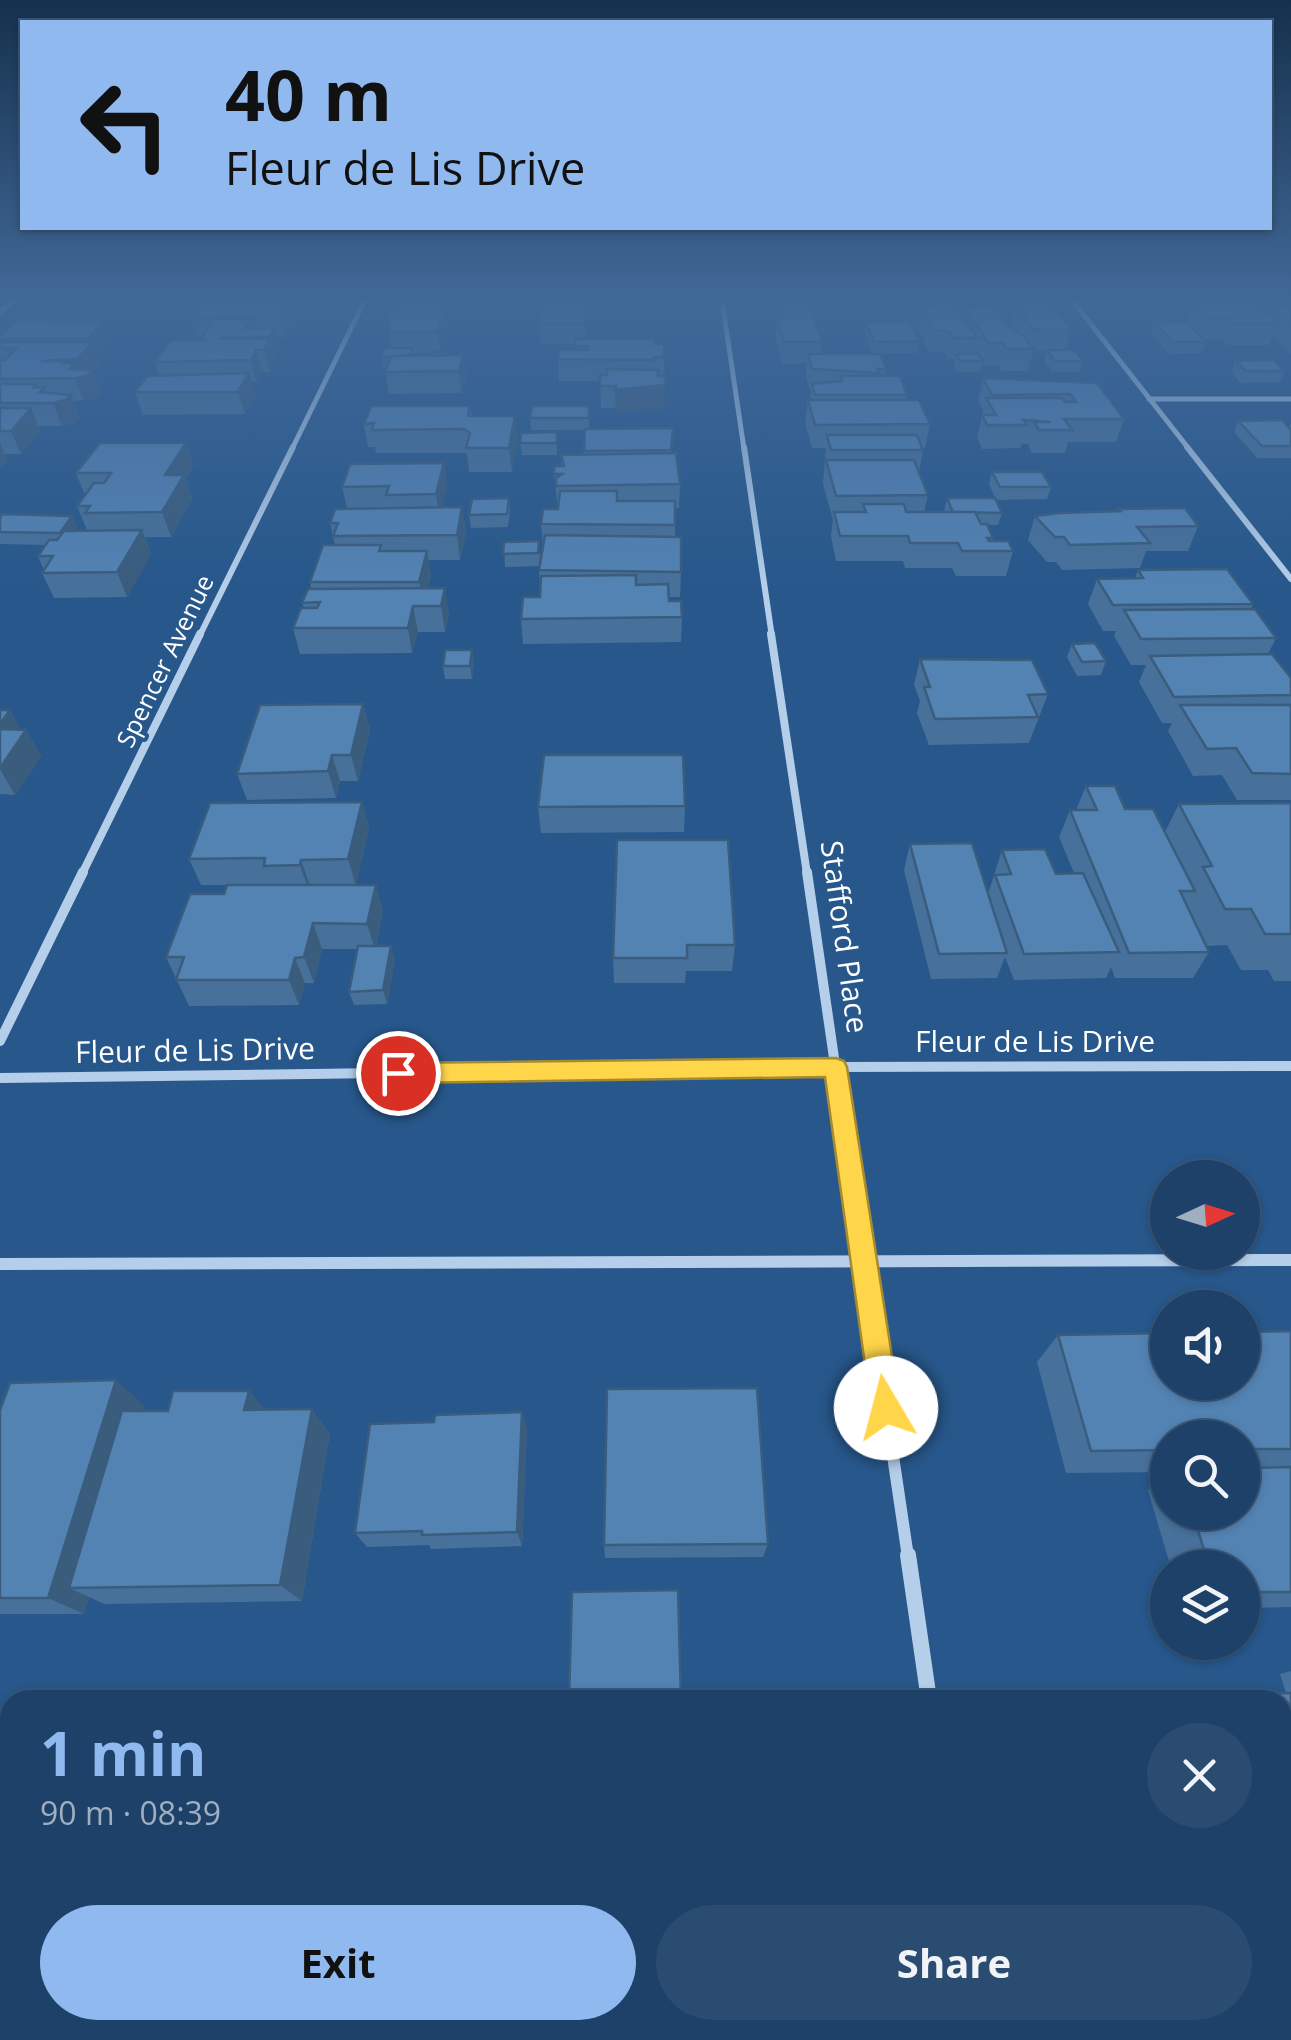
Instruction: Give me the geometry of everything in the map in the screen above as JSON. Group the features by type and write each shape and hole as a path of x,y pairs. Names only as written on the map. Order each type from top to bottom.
{"street":[{"name":"Spencer Avenue","path":"0,1041 318,395"},
{"name":"Stafford Place","path":"736,395 927,1690"},
{"path":"1146,395 1291,579"},
{"path":"1149,399 1291,398"},
{"name":"Fleur de Lis Drive","path":"0,1078 836,1067 1291,1066"},
{"path":"0,1264 1291,1260"}],"building":[{"path":"0,395 71,395 53,403 0,403"},
{"path":"1071,395 1106,395 1124,419 1064,419 1072,430 1039,430 1034,422 1051,422 1023,420 1027,425 987,425 982,415 996,415 986,398 1062,398 1065,402 1076,402"},
{"path":"808,400 919,400 930,424 815,425"},
{"path":"371,406 470,406 468,416 515,416 509,448 466,448 470,433 464,429 372,430 374,423 364,424"},
{"path":"532,406 589,406 589,418 530,418"},
{"path":"0,408 31,408 11,431 0,431"},
{"path":"1282,420 1291,430 1291,446 1262,446 1238,421"},
{"path":"673,428 671,450 584,451 585,429"},
{"path":"557,432 557,443 520,443 521,433"},
{"path":"827,435 917,435 923,450 831,450"},
{"path":"100,443 186,443 165,475 184,475 162,512 85,513 90,506 77,506 94,483 104,483 111,473 76,473"},
{"path":"676,453 680,484 556,486 556,478 562,474 554,474 554,466 564,466 561,455"},
{"path":"826,460 914,460 928,495 836,496"},
{"path":"444,463 436,494 386,495 389,486 342,487 350,464"},
{"path":"992,472 1042,472 1051,487 1000,487"},
{"path":"560,491 617,491 617,501 675,501 675,525 541,524 543,509 558,509"},
{"path":"509,498 507,514 469,515 472,499"},
{"path":"947,498 995,498 1002,513 953,512"},
{"path":"863,504 904,504 906,512 975,512 981,524 987,524 993,538 987,538 989,541 1008,541 1013,551 962,551 958,543 910,543 908,536 840,536 834,512 866,512"},
{"path":"462,507 457,535 333,536 338,523 330,523 335,509"},
{"path":"1185,508 1198,526 1137,527 1150,543 1070,545 1064,537 1055,537 1035,516 1118,509"},
{"path":"2,514 72,516 60,533 0,532"},
{"path":"142,530 117,572 42,573 53,556 38,556 49,540 57,540 64,531"},
{"path":"545,535 681,537 681,572 539,570"},
{"path":"539,541 538,553 503,554 504,542"},
{"path":"323,545 381,545 379,551 427,551 419,582 310,582"},
{"path":"1227,569 1253,604 1113,605 1097,579 1143,578 1138,570"},
{"path":"636,575 636,585 668,584 669,601 681,601 682,617 521,619 523,597 540,597 541,576"},
{"path":"445,588 441,606 413,606 408,628 293,628 301,608 317,608 320,602 302,603 308,589"},
{"path":"1255,609 1276,638 1141,639 1124,610"},
{"path":"1095,643 1106,661 1082,662 1072,644"},
{"path":"445,650 472,650 470,666 443,666"},
{"path":"1272,654 1291,678 1291,695 1174,697 1150,656"},
{"path":"920,659 1032,660 1048,694 1028,695 1038,717 935,719"},
{"path":"363,704 351,755 332,755 328,771 237,774 260,705"},
{"path":"1180,705 1291,705 1291,774 1252,773 1236,748 1207,749"},
{"path":"0,710 10,710 0,724"},
{"path":"0,729 26,730 0,768"},
{"path":"544,755 683,755 685,806 538,807"},
{"path":"1086,786 1115,786 1125,809 1153,809 1195,891 1180,891 1209,952 1129,953 1070,810 1097,810"},
{"path":"362,802 348,859 264,866 265,858 189,859 210,803"},
{"path":"1291,803 1291,934 1265,934 1251,909 1225,909 1203,867 1212,866 1179,804"},
{"path":"617,840 728,840 735,945 687,945 687,958 613,958"},
{"path":"972,843 1007,953 939,954 910,844"},
{"path":"1045,849 1056,874 1083,873 1119,952 1024,954 995,875 1011,874 1002,850"},
{"path":"227,885 376,885 367,924 313,923 304,957 295,958 289,980 176,980 184,957 166,957 190,894 224,894"},
{"path":"358,946 391,946 383,990 349,992"},
{"path":"1291,1331 1291,1449 1260,1449 1260,1420 1150,1420 1150,1450 1091,1451 1058,1335 1150,1333 1150,1400 1260,1400 1260,1332"},
{"path":"116,1380 48,1598 0,1598 0,1410 10,1383"},
{"path":"757,1388 768,1544 604,1545 607,1389"},
{"path":"173,1391 249,1391 244,1410 312,1409 280,1585 69,1588 122,1411 168,1411"},
{"path":"522,1412 517,1532 355,1533 370,1424 434,1422 435,1415"},
{"path":"1291,1467 1291,1592 1260,1592 1260,1550 1204,1550 1198,1530 1260,1530 1260,1468"},
{"path":"678,1590 681,1690 569,1690 572,1592"}],"route":[{"path":"398,1073 836,1067 886,1408"}]}
